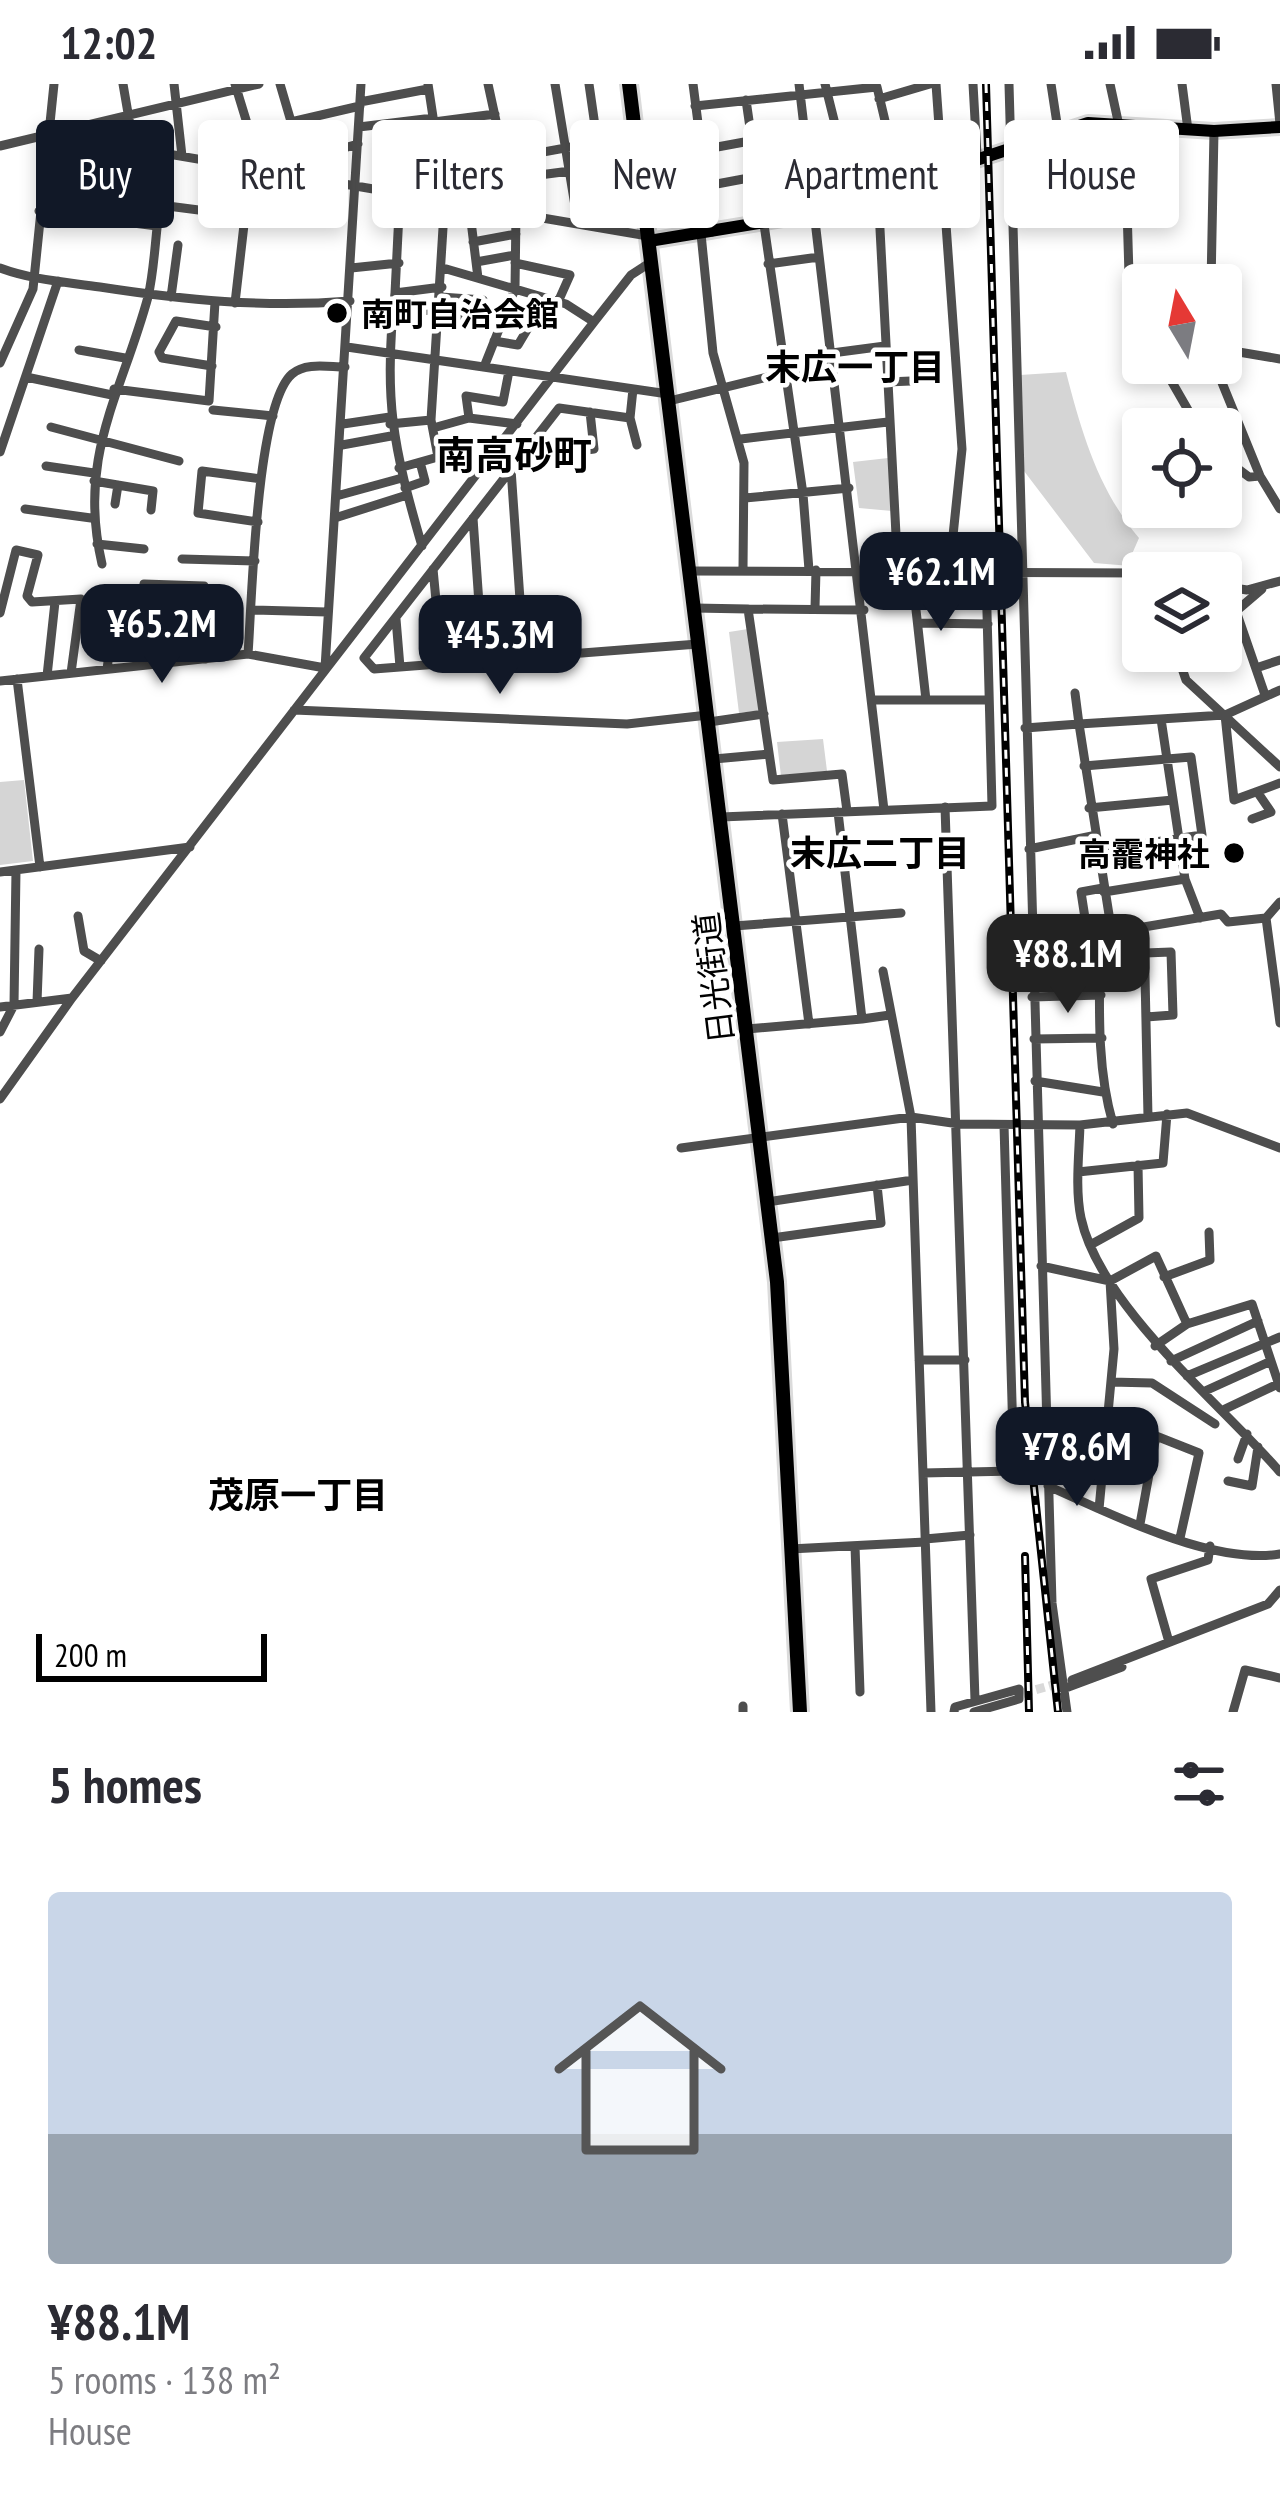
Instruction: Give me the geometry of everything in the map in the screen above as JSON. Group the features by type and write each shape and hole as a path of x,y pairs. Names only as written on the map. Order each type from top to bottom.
{"highway":[{"name":"日光街道","path":"629,84 634,120"},
{"name":"日光街道","path":"648,228 772,1238 800,1712"}],"main road":[{"path":"1179,129 1280,126"},
{"path":"649,238 743,227"}],"street":[{"path":"52,120 54,84"},
{"path":"123,84 129,120"},
{"path":"174,84 182,156"},
{"path":"109,120 259,84"},
{"path":"280,84 290,120"},
{"path":"326,668 362,84"},
{"path":"488,84 496,120"},
{"path":"546,174 570,171 555,84"},
{"path":"589,84 594,120"},
{"path":"692,84 697,120"},
{"path":"880,99 933,84 936,120"},
{"path":"973,84 975,120"},
{"path":"1010,84 1010,120"},
{"path":"1052,84 1057,120"},
{"path":"1110,84 1118,120"},
{"path":"1182,84 1188,130"},
{"path":"1276,84 1280,126"},
{"path":"299,120 428,86 433,120 495,114"},
{"path":"695,106 800,90 877,86 885,120"},
{"path":"236,87 246,120"},
{"path":"826,88 834,120"},
{"path":"800,90 803,120"},
{"path":"746,100 748,120"},
{"path":"359,128 372,127"},
{"path":"1211,264 1214,131"},
{"path":"0,146 36,138"},
{"path":"348,147 358,144"},
{"path":"546,150 570,145"},
{"path":"174,155 198,159"},
{"path":"348,184 372,189"},
{"path":"174,207 245,216 236,303"},
{"path":"0,363 23,320 34,278 38,228"},
{"path":"102,564 91,518 94,477 113,392 148,294 157,228"},
{"path":"396,228 399,263 388,353 391,436 422,546"},
{"path":"338,517 403,482 420,462 438,457 432,424 444,228"},
{"path":"471,228 478,278"},
{"path":"484,367 515,289 516,228"},
{"path":"598,228 649,238"},
{"path":"706,228 713,352 741,439 742,569"},
{"path":"762,228 803,494 815,608"},
{"path":"815,228 860,572 884,810"},
{"path":"880,228 898,573"},
{"path":"945,228 962,449 949,574"},
{"path":"1012,228 1052,1604 1066,1682 1066,1712"},
{"path":"1128,228 1129,264"},
{"path":"473,242 516,234"},
{"path":"172,297 178,245"},
{"path":"768,264 819,257"},
{"path":"476,262 515,259 570,275 558,302"},
{"path":"0,1099 100,961 594,322 631,275 652,262"},
{"path":"351,268 399,263"},
{"path":"0,268 34,278 215,302 350,302"},
{"path":"443,268 558,302 594,322"},
{"path":"0,452 58,281"},
{"path":"395,293 482,317 497,335 518,345 545,298"},
{"path":"392,314 441,302 483,300"},
{"path":"26,377 209,401 215,302"},
{"path":"212,366 162,358 159,352 176,321 216,327"},
{"path":"347,347 668,398 725,391 885,346"},
{"path":"79,350 125,358"},
{"path":"1242,353 1280,359"},
{"path":"248,654 261,478 273,416 293,373 304,366 345,367"},
{"path":"470,418 466,396 503,402 509,371"},
{"path":"887,382 911,381"},
{"path":"1223,384 1260,476 1280,508"},
{"path":"633,389 630,418 638,445"},
{"path":"540,393 559,408 630,418"},
{"path":"559,408 364,658 374,668 400,667 698,644"},
{"path":"213,410 273,416"},
{"path":"519,459 594,449 590,412"},
{"path":"343,424 390,420 432,424 470,418 517,424"},
{"path":"741,439 888,422"},
{"path":"51,428 179,460"},
{"path":"342,445 391,436"},
{"path":"340,495 425,482 420,462"},
{"path":"46,466 153,491 151,511"},
{"path":"511,469 524,658"},
{"path":"258,522 198,513 202,471 261,478"},
{"path":"1242,472 1260,476"},
{"path":"115,504 118,485"},
{"path":"745,498 849,488"},
{"path":"25,509 91,518"},
{"path":"473,518 484,661"},
{"path":"97,544 144,549"},
{"path":"0,613 16,550 38,555 27,596 32,602 81,599 71,674"},
{"path":"182,559 255,561"},
{"path":"434,569 442,664"},
{"path":"689,571 1122,573"},
{"path":"912,574 926,700"},
{"path":"721,817 992,806 986,574"},
{"path":"1242,606 1280,581"},
{"path":"107,670 117,596 142,596 144,584 204,586 206,659"},
{"path":"1242,588 1262,589"},
{"path":"914,589 986,590"},
{"path":"47,676 55,602"},
{"path":"694,608 864,610"},
{"path":"748,609 773,780 842,774 862,1019"},
{"path":"251,610 327,612"},
{"path":"396,620 400,667"},
{"path":"918,623 988,624"},
{"path":"1242,628 1265,695"},
{"path":"0,681 248,654 326,668"},
{"path":"1256,668 1280,660"},
{"path":"1183,672 1186,680 1280,767"},
{"path":"17,679 40,867"},
{"path":"1025,728 1225,715 1280,690"},
{"path":"1075,692 1103,890 1103,1092 1113,1124"},
{"path":"873,700 989,700"},
{"path":"294,710 627,724 764,714"},
{"path":"1225,715 1234,800 1280,783"},
{"path":"1162,719 1185,879 1200,918"},
{"path":"713,759 770,754"},
{"path":"1084,766 1192,757 1202,835 1095,851"},
{"path":"1252,819 1271,812 1258,793"},
{"path":"1089,808 1172,800"},
{"path":"945,807 959,1124 974,1706"},
{"path":"782,814 808,1024"},
{"path":"1029,849 1092,836"},
{"path":"0,872 190,847"},
{"path":"0,1032 14,1005 16,870"},
{"path":"1185,879 1081,892 1087,931 1144,928 1221,914 1228,922 1266,918 1280,902"},
{"path":"734,926 901,913"},
{"path":"78,916 84,951 100,961"},
{"path":"1266,918 1280,1023"},
{"path":"0,922 16,921"},
{"path":"1144,928 1148,1117"},
{"path":"37,1002 39,949"},
{"path":"1144,953 1171,952 1172,973 1173,1015 1146,1017"},
{"path":"1030,956 1100,955"},
{"path":"883,971 911,1117 931,1712"},
{"path":"1032,998 1100,995"},
{"path":"0,1007 72,998"},
{"path":"747,1029 890,1015"},
{"path":"1034,1039 1102,1038"},
{"path":"1035,1081 1103,1092"},
{"path":"1078,1172 1163,1163 1167,1114"},
{"path":"681,1148 911,1117 1038,1126 1113,1124 1167,1114 1212,1119 1280,1148"},
{"path":"923,1473 1015,1471 1004,1125"},
{"path":"1080,1125 1080,1214 1110,1281 1155,1346 1225,1409 1280,1472"},
{"path":"1092,1244 1139,1218 1138,1165"},
{"path":"767,1202 913,1180"},
{"path":"772,1238 881,1223 877,1185"},
{"path":"1164,1277 1210,1260 1209,1232"},
{"path":"1041,1266 1110,1281 1156,1256 1187,1324"},
{"path":"1100,1509 1111,1382 1110,1281"},
{"path":"1155,1346 1187,1324 1252,1304 1280,1385 1225,1409"},
{"path":"1171,1361 1258,1321"},
{"path":"1180,1401 1191,1378 1263,1340 1280,1337"},
{"path":"919,1360 965,1360"},
{"path":"1205,1390 1271,1360"},
{"path":"1111,1382 1152,1383 1215,1424"},
{"path":"1108,1427 1156,1436 1199,1453 1180,1538"},
{"path":"1238,1459 1247,1434"},
{"path":"1140,1524 1156,1436"},
{"path":"1228,1481 1252,1486 1258,1447"},
{"path":"1048,1486 1180,1538 1252,1556 1280,1554"},
{"path":"790,1549 970,1535"},
{"path":"855,1546 860,1692"},
{"path":"1169,1642 1151,1579 1208,1561 1210,1546"},
{"path":"1066,1682 1139,1660 1152,1649 1268,1604 1280,1590"},
{"path":"1233,1712 1245,1670 1280,1678"},
{"path":"974,1706 1019,1689 1019,1699 993,1709 974,1706 955,1707 956,1712 1010,1697"}],"shaded area":[{"path":"1066,372 1093,460 1122,514 1122,528 1132,528 1139,538 1133,552 1122,552 1122,565 1094,563 1024,471 1020,375"},
{"path":"888,458 892,511 859,508 853,462"},
{"path":"748,629 762,710 739,713 729,632"},
{"path":"823,739 827,771 781,776 777,742"},
{"path":"24,780 33,861 0,865 0,782"}],"tunnel":[{"path":"1010,1697 1067,1681"}],"railway":[{"path":"986,84 1025,1402 1058,1712"},
{"path":"1025,1556 1029,1712"}],"place":[{"name":"南町自治会館","path":"337,313"},
{"name":"高靇神社","path":"1234,853"}],"district":[{"name":"末広一丁目","path":"855,366"},
{"name":"南高砂町","path":"514,454"},
{"name":"末広二丁目","path":"880,852"},
{"name":"茂原一丁目","path":"298,1494"}]}
